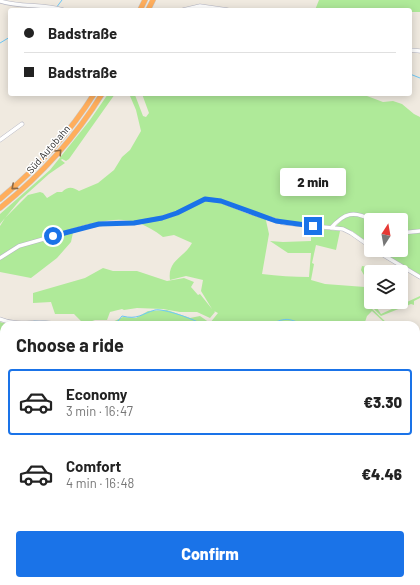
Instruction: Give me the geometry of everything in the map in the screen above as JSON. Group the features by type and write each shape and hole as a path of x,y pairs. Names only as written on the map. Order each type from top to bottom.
{"highway":[{"name":"Süd Autobahn","path":"0,199 27,175 59,141 93,96"},
{"name":"Süd Autobahn","path":"0,208 35,178 64,147 101,96"}],"street":[{"path":"0,0 18,5 58,8"},
{"path":"192,8 200,6 214,8"},
{"path":"0,140 22,124"},
{"path":"0,258 19,246 89,226 107,223 134,223 162,218 177,213 205,199 221,201 276,221 349,231 364,242"},
{"path":"331,228 338,220 346,215 361,215 364,216"},
{"path":"408,232 420,231"},
{"path":"387,257 420,277"}],"green space":[{"path":"319,0 420,0 420,12 412,12 412,8 316,8"},
{"path":"107,96 114,96 69,159 66,161 62,159 61,160 65,163 49,174 20,200 0,224 0,214 50,170 90,120"},
{"path":"130,96 135,96 143,116 146,117 149,113 143,96 367,96 383,102 393,101 402,104 420,117 420,231 408,232 408,213 364,213 364,215 351,213 330,226 290,223 265,216 269,234 262,274 309,277 311,253 288,253 270,241 311,241 311,228 340,231 336,250 316,245 312,263 314,264 311,280 325,284 364,287 364,309 372,309 385,321 383,321 372,311 367,316 365,321 212,321 218,313 214,311 215,312 210,318 197,312 137,308 122,309 110,312 107,320 81,321 74,314 55,314 51,302 33,303 33,293 85,278 103,268 113,271 137,271 167,281 184,278 194,282 191,287 198,295 200,294 212,309 201,291 203,280 186,276 170,280 171,268 192,243 174,235 163,237 141,224 130,221 110,220 74,228 71,242 57,258 31,278 0,272 0,226 5,218 28,195 40,192 47,198 68,188 73,188 79,191 98,183 114,170 122,157 130,150 141,131 136,110"},
{"path":"357,215 364,218 364,240 352,231 336,226 346,216"},
{"path":"420,233 420,275 408,268 408,265 403,265 390,257 408,257 408,234"},
{"path":"362,266 364,266 364,275 361,270"},
{"path":"420,296 420,298 414,301 414,305 408,305 408,302"},
{"path":"374,309 378,309 381,314 392,309 398,309 381,316"},
{"path":"167,310 190,318 200,316 207,321 114,321 123,317 136,318 148,311"}],"waterway":[{"path":"56,8 62,0"},
{"path":"0,43 8,38"},
{"path":"412,75 420,78"},
{"path":"118,321 122,316 136,317 155,310 180,315 196,321"},
{"path":"279,321 286,319 293,321"}],"route":[{"path":"53,236 99,224 134,223 162,218 177,213 205,199 228,203 276,221 304,226 313,226"}]}
